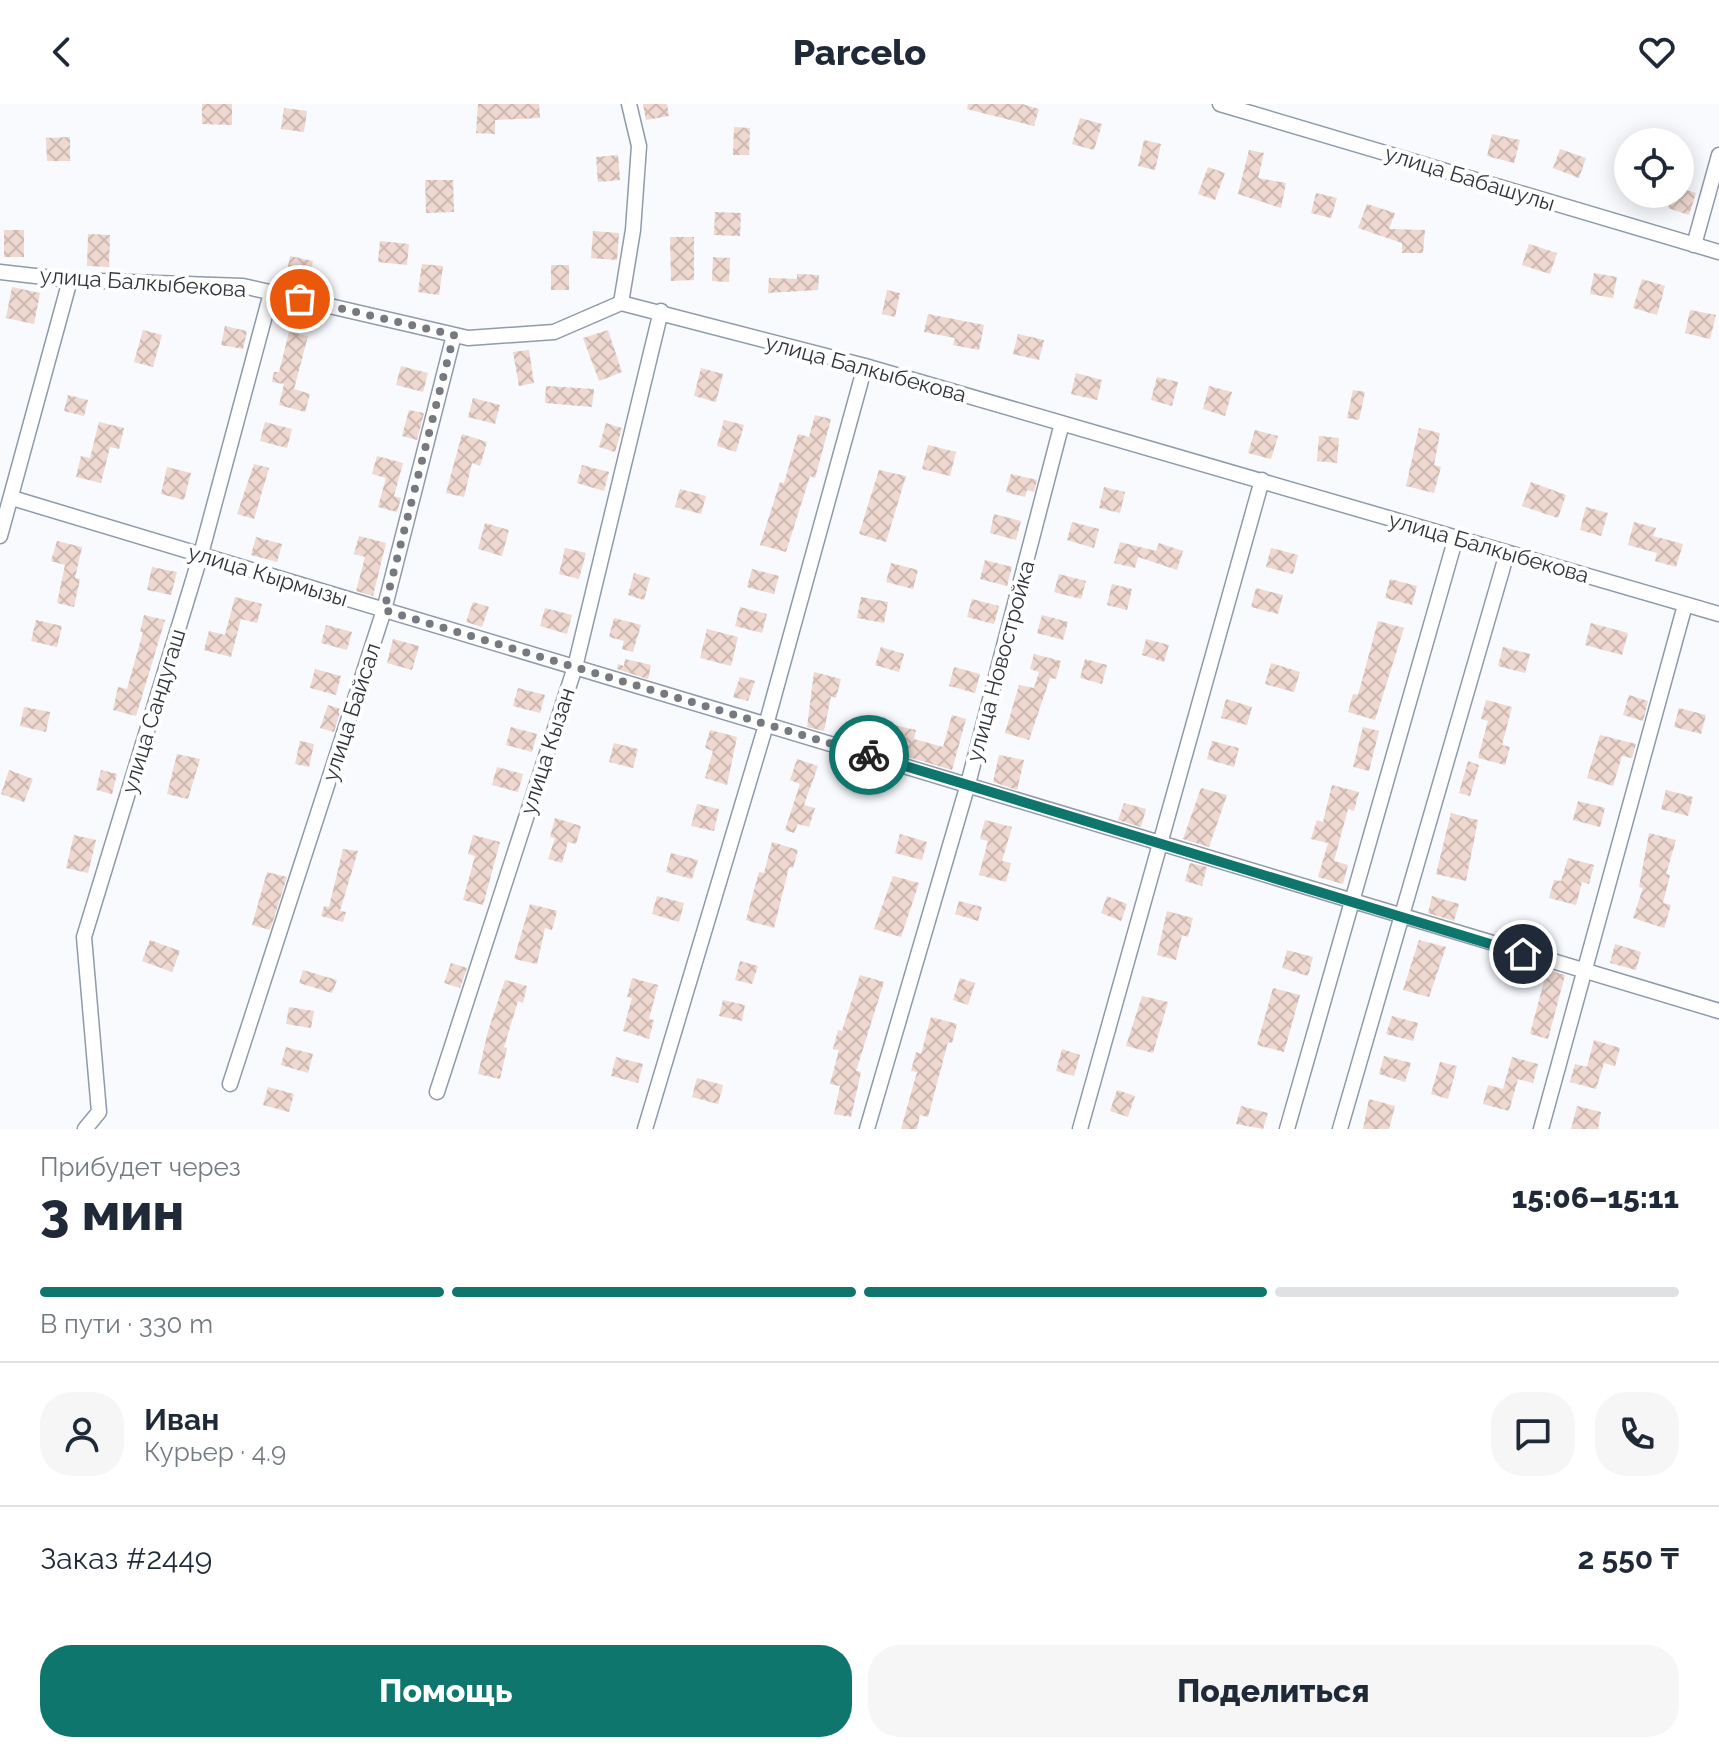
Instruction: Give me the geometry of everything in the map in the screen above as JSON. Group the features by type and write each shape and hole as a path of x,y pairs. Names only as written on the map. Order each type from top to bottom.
{"street":[{"path":"621,303 633,230 639,146 629,104"},
{"name":"улица Бабашулы","path":"1220,104 1719,252"},
{"path":"1694,245 1719,155"},
{"name":"улица Балкыбекова","path":"0,272 70,280 243,286 468,338 554,332 621,303 865,366 1719,614"},
{"path":"0,536 70,280"},
{"name":"улица Сандугаш","path":"85,1129 99,1112 84,937 201,554 271,293"},
{"name":"улица Кызан","path":"437,1092 575,667 661,311"},
{"name":"улица Байсал","path":"230,1084 384,610 454,335"},
{"path":"645,1129 766,725 865,366"},
{"name":"улица Новостройка","path":"867,1129 968,784 1062,423"},
{"path":"1080,1129 1262,480"},
{"name":"улица Кырмызы","path":"12,498 968,784 1584,973 1719,1011"},
{"path":"1287,1129 1456,537"},
{"path":"1340,1129 1507,553"},
{"path":"1541,1129 1685,605"}],"building":[{"path":"202,104 232,104 232,125 202,124"},
{"path":"478,104 539,104 540,118 495,120 495,134 476,133"},
{"path":"643,104 667,104 669,116 646,120"},
{"path":"968,104 1022,104 1039,109 1034,126 967,109"},
{"path":"284,108 307,111 304,132 281,129"},
{"path":"1080,118 1102,124 1094,150 1072,144"},
{"path":"734,127 750,128 749,155 733,155"},
{"path":"1492,134 1520,140 1514,163 1487,156"},
{"path":"70,137 70,161 47,161 46,138"},
{"path":"1144,140 1161,144 1155,170 1138,166"},
{"path":"1560,149 1586,158 1579,178 1553,168"},
{"path":"1249,150 1264,153 1258,178 1286,183 1281,208 1238,194"},
{"path":"618,155 620,180 598,182 596,157"},
{"path":"1208,167 1225,173 1215,200 1198,194"},
{"path":"425,180 453,180 454,212 426,213"},
{"path":"1316,193 1337,198 1331,218 1311,213"},
{"path":"1367,204 1395,213 1389,229 1425,230 1423,253 1402,253 1402,243 1358,228"},
{"path":"1668,208 1691,208 1689,215"},
{"path":"715,212 741,213 740,236 714,235"},
{"path":"4,230 24,230 24,257 4,257"},
{"path":"593,231 619,233 617,260 591,258"},
{"path":"88,234 110,235 109,267 87,266"},
{"path":"670,237 694,237 694,280 671,281"},
{"path":"380,241 409,244 407,265 378,262"},
{"path":"1529,244 1557,253 1550,274 1522,265"},
{"path":"290,256 313,261 309,282 286,277"},
{"path":"713,257 730,258 729,282 712,281"},
{"path":"422,264 443,266 439,295 418,292"},
{"path":"551,265 569,265 569,290 551,290"},
{"path":"1594,273 1617,277 1613,298 1590,294"},
{"path":"797,274 819,275 818,290 768,293 769,278 797,279"},
{"path":"1642,279 1665,286 1657,315 1633,308"},
{"path":"12,287 40,293 34,324 6,318"},
{"path":"887,290 900,293 895,317 882,314"},
{"path":"1690,310 1716,315 1710,339 1685,333"},
{"path":"928,314 984,325 979,350 953,345 955,338 924,332"},
{"path":"225,326 247,331 243,349 221,345"},
{"path":"143,330 162,335 153,367 134,362"},
{"path":"608,330 622,372 599,381 583,338"},
{"path":"289,332 308,336 294,389 310,394 305,412 279,405 284,384 272,382 274,372 279,372"},
{"path":"1018,334 1044,340 1039,360 1013,354"},
{"path":"529,350 534,383 519,386 513,352"},
{"path":"401,366 428,373 423,392 396,385"},
{"path":"701,368 723,374 716,402 694,396"},
{"path":"1076,373 1102,380 1097,400 1071,394"},
{"path":"1157,377 1178,382 1172,406 1151,400"},
{"path":"546,386 594,389 592,407 545,403"},
{"path":"1209,386 1232,392 1225,416 1203,409"},
{"path":"1353,390 1365,392 1359,420 1347,418"},
{"path":"68,395 88,400 84,416 64,411"},
{"path":"473,398 500,405 495,424 468,417"},
{"path":"409,410 424,413 417,440 402,436"},
{"path":"815,415 831,419 815,478 810,476 786,552 760,545 780,482 784,483 798,434 809,437"},
{"path":"724,420 744,425 736,452 717,446"},
{"path":"99,422 124,428 119,449 110,447 101,483 76,477 81,456 90,458"},
{"path":"265,422 292,429 287,448 260,441"},
{"path":"606,423 622,428 615,452 599,447"},
{"path":"1419,428 1440,433 1434,465 1441,467 1434,493 1406,486"},
{"path":"1255,430 1278,436 1271,459 1248,453"},
{"path":"462,434 487,442 480,466 472,463 464,497 446,493"},
{"path":"1319,436 1339,438 1337,463 1317,461"},
{"path":"928,445 956,452 950,476 922,469"},
{"path":"377,456 403,463 394,496 401,498 397,512 378,507 386,478 372,474"},
{"path":"254,464 269,468 254,519 237,514"},
{"path":"582,465 609,472 604,491 577,483"},
{"path":"167,467 191,473 184,500 161,494"},
{"path":"879,470 906,476 886,542 859,534"},
{"path":"1011,474 1037,480 1034,492 1027,490 1025,497 1006,492"},
{"path":"1531,482 1566,495 1558,518 1522,506"},
{"path":"1104,487 1125,492 1120,513 1099,508"},
{"path":"680,489 706,496 701,514 675,507"},
{"path":"1586,507 1608,513 1601,536 1580,530"},
{"path":"994,514 1021,521 1016,540 990,533"},
{"path":"1072,522 1099,529 1094,548 1067,540"},
{"path":"1634,522 1656,528 1653,536 1683,544 1676,567 1655,561 1657,553 1628,545"},
{"path":"485,523 509,530 502,556 478,549"},
{"path":"359,536 386,543 373,596 356,591 365,557 354,554"},
{"path":"256,537 282,544 277,562 251,555"},
{"path":"57,541 82,547 75,578 80,579 74,607 57,603 65,565 51,561"},
{"path":"1120,542 1156,551 1159,543 1183,551 1177,570 1138,557 1135,568 1114,563"},
{"path":"565,548 586,553 579,579 559,574"},
{"path":"1271,548 1298,555 1293,574 1266,567"},
{"path":"985,560 1012,567 1007,586 980,579"},
{"path":"891,563 918,570 913,589 886,582"},
{"path":"152,567 177,572 171,595 147,590"},
{"path":"752,569 779,576 774,594 747,587"},
{"path":"634,573 650,578 644,600 628,595"},
{"path":"1059,574 1086,581 1081,599 1054,592"},
{"path":"1390,579 1417,586 1412,605 1385,598"},
{"path":"1112,584 1132,589 1127,610 1107,605"},
{"path":"1256,588 1283,595 1278,614 1251,607"},
{"path":"235,597 262,604 257,623 241,619 231,657 204,650 209,631 225,635"},
{"path":"861,597 888,602 884,623 857,618"},
{"path":"972,599 999,606 994,624 967,617"},
{"path":"473,602 489,607 482,627 466,622"},
{"path":"740,607 767,614 762,633 735,626"},
{"path":"545,608 572,615 567,634 540,626"},
{"path":"144,615 165,620 136,716 113,710 118,687 127,689 143,632 140,632"},
{"path":"1042,615 1068,622 1063,640 1037,633"},
{"path":"614,618 641,625 633,652 622,649 624,641 609,637"},
{"path":"36,620 62,626 57,647 31,641"},
{"path":"1378,621 1404,628 1375,720 1348,712 1353,694 1358,695"},
{"path":"1591,623 1628,633 1622,655 1585,645"},
{"path":"326,625 352,632 347,650 321,643"},
{"path":"707,629 738,637 731,666 700,658"},
{"path":"393,639 419,646 412,670 387,663"},
{"path":"1146,639 1169,645 1164,662 1142,655"},
{"path":"881,647 904,654 899,672 875,665"},
{"path":"1503,647 1530,654 1525,673 1498,666"},
{"path":"1034,654 1061,661 1056,679 1050,678 1029,740 1005,733 1019,685 1034,688 1039,672 1030,669"},
{"path":"625,659 651,665 648,679 617,669 618,664 624,666"},
{"path":"1085,659 1107,665 1102,684 1080,678"},
{"path":"1271,663 1300,672 1294,692 1265,684"},
{"path":"954,667 980,674 975,693 949,686"},
{"path":"315,669 341,676 336,695 310,688"},
{"path":"814,672 841,679 836,698 831,696 824,731 807,727"},
{"path":"740,677 755,681 748,701 733,697"},
{"path":"518,688 545,695 540,713 513,706"},
{"path":"1629,695 1648,701 1643,721 1623,715"},
{"path":"1226,699 1252,707 1247,725 1221,718"},
{"path":"1486,700 1512,707 1502,745 1510,747 1505,765 1478,758 1488,721 1481,719"},
{"path":"328,705 341,709 334,732 320,728"},
{"path":"24,707 50,712 46,732 20,726"},
{"path":"1679,708 1706,715 1701,734 1674,727"},
{"path":"952,715 966,719 952,770 888,751 894,725 916,730 914,739 943,747"},
{"path":"511,727 537,734 532,752 506,745"},
{"path":"1363,727 1379,731 1369,771 1353,767"},
{"path":"710,730 737,737 727,785 705,778 713,751 705,748"},
{"path":"1600,735 1636,744 1632,758 1622,756 1613,786 1587,778"},
{"path":"300,741 314,744 309,767 295,764"},
{"path":"1212,741 1239,748 1234,767 1207,759"},
{"path":"614,743 638,749 633,768 609,762"},
{"path":"177,754 200,759 188,799 167,794"},
{"path":"999,755 1024,760 1017,790 993,782"},
{"path":"797,759 818,766 804,805 815,808 809,827 798,824 794,833 785,830 800,784 790,780"},
{"path":"1468,761 1479,765 1470,796 1459,793"},
{"path":"497,767 523,774 518,792 492,785"},
{"path":"9,770 33,779 24,802 1,794"},
{"path":"101,770 117,774 112,794 96,790"},
{"path":"1332,785 1359,792 1354,811 1348,809 1334,861 1348,865 1343,884 1318,877 1328,843 1311,839 1317,820 1323,822"},
{"path":"1201,788 1227,795 1209,847 1183,839"},
{"path":"1666,790 1693,797 1688,816 1661,809"},
{"path":"1578,801 1605,808 1600,827 1573,820"},
{"path":"1124,803 1146,809 1141,827 1118,820"},
{"path":"697,804 719,809 714,831 691,826"},
{"path":"1451,813 1478,820 1466,881 1436,874"},
{"path":"555,818 581,826 576,844 568,842 562,863 548,859 555,838 550,837"},
{"path":"985,820 1012,827 1002,861 1011,863 1006,882 979,875 988,841 980,839"},
{"path":"1649,833 1676,840 1666,874 1670,875 1663,903 1671,905 1664,928 1633,918 1643,888 1639,887"},
{"path":"900,834 927,842 922,860 895,853"},
{"path":"74,835 96,840 88,873 66,868"},
{"path":"473,835 500,842 483,905 463,900 475,856 468,854"},
{"path":"772,842 798,850 793,868 789,867 774,928 746,920 759,872 764,873"},
{"path":"343,849 358,851 340,911 346,912 343,922 321,916 324,906 329,907"},
{"path":"671,853 698,860 692,879 666,872"},
{"path":"1568,858 1594,865 1589,884 1582,882 1576,905 1549,898 1554,880 1561,881"},
{"path":"1190,863 1207,867 1202,886 1185,881"},
{"path":"267,872 287,877 270,930 252,925"},
{"path":"893,876 919,883 901,937 874,929"},
{"path":"657,896 684,903 679,922 652,914"},
{"path":"1107,896 1127,904 1121,921 1101,913"},
{"path":"1432,896 1459,904 1454,921 1428,913"},
{"path":"959,901 982,907 978,921 955,914"},
{"path":"530,904 557,911 552,930 545,928 537,964 514,959"},
{"path":"1167,911 1193,918 1188,937 1182,935 1176,960 1157,955"},
{"path":"150,940 180,951 172,972 142,961"},
{"path":"1419,940 1446,947 1429,997 1403,990"},
{"path":"1615,944 1641,952 1636,970 1610,963"},
{"path":"1287,950 1313,957 1308,976 1282,968"},
{"path":"740,961 758,966 752,984 735,980"},
{"path":"451,963 467,968 460,988 444,983"},
{"path":"303,970 337,980 332,993 299,983"},
{"path":"1547,970 1565,975 1548,1039 1530,1034"},
{"path":"860,975 884,982 856,1071 861,1072 851,1117 834,1114 840,1086 830,1084 839,1050 833,1049 838,1030 842,1031"},
{"path":"632,978 658,985 649,1019 654,1020 649,1039 623,1031 632,998 627,997"},
{"path":"960,978 975,983 968,1005 953,1000"},
{"path":"505,980 527,986 523,1003 518,1001 504,1047 507,1048 500,1079 478,1074"},
{"path":"1273,988 1300,995 1284,1052 1257,1045"},
{"path":"1142,996 1168,1002 1153,1053 1126,1046"},
{"path":"723,1000 745,1005 742,1021 719,1016"},
{"path":"289,1007 314,1011 311,1028 286,1024"},
{"path":"1392,1016 1418,1023 1413,1041 1386,1034"},
{"path":"931,1017 957,1024 952,1043 948,1042 928,1117 920,1115 917,1129 901,1129 917,1072 911,1071 916,1052 921,1054"},
{"path":"1594,1040 1620,1048 1615,1066 1604,1063 1596,1089 1570,1082 1575,1064 1587,1067"},
{"path":"286,1047 313,1054 308,1073 281,1065"},
{"path":"1062,1049 1080,1055 1074,1076 1056,1071"},
{"path":"1384,1056 1411,1063 1405,1082 1379,1074"},
{"path":"616,1057 643,1064 638,1083 611,1076"},
{"path":"1512,1057 1538,1064 1533,1083 1518,1079 1509,1111 1483,1104 1488,1085 1503,1089"},
{"path":"1440,1062 1457,1066 1448,1099 1431,1094"},
{"path":"697,1078 723,1085 718,1104 692,1097"},
{"path":"268,1087 294,1094 289,1112 263,1105"},
{"path":"1117,1090 1135,1096 1128,1117 1110,1111"},
{"path":"1369,1099 1395,1106 1389,1129 1363,1129"},
{"path":"1241,1106 1268,1113 1263,1129 1236,1124"},
{"path":"1577,1106 1601,1112 1598,1129 1571,1129"}],"way so far":[{"path":"300,299 454,335 384,610 869,755"}],"route":[{"path":"869,755 1523,954"}]}
